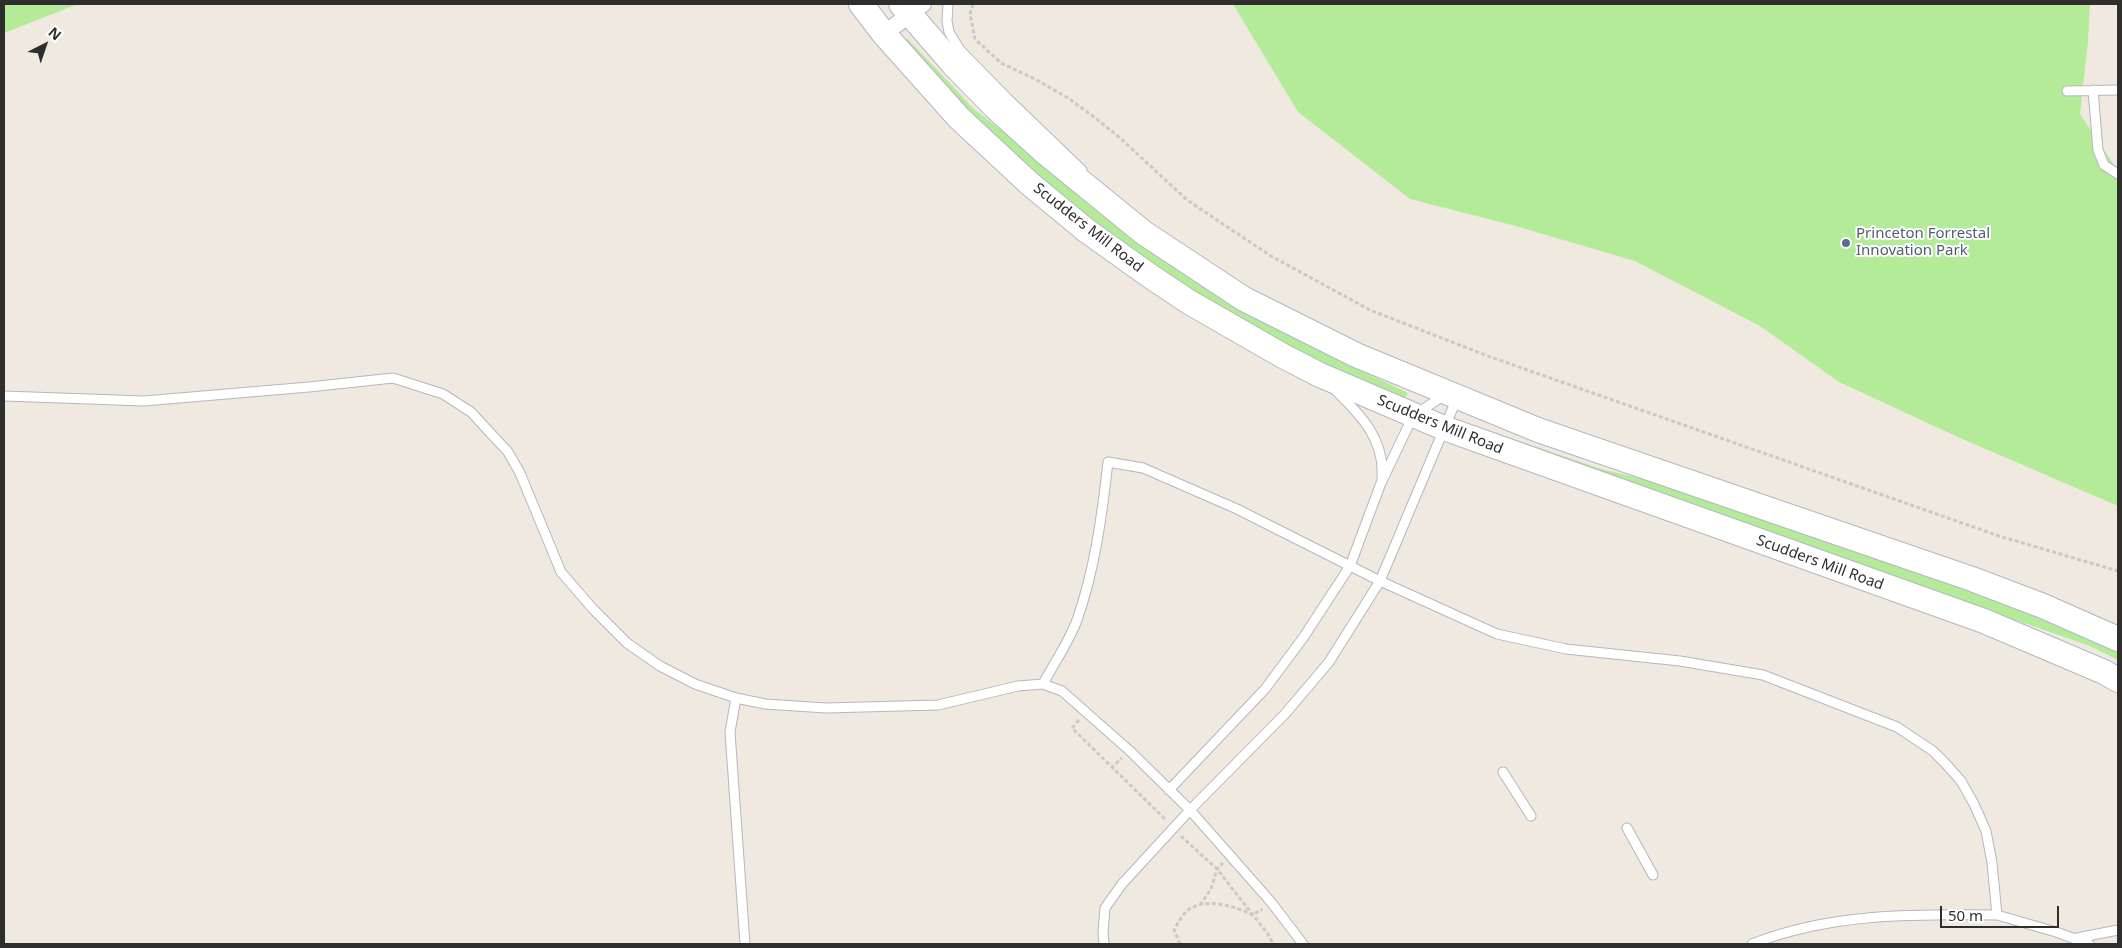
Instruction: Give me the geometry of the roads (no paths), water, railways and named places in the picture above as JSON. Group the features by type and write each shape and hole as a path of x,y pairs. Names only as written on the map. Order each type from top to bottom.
{"main road":[{"name":"Scudders Mill Road","path":"871,7 884,34 959,118 1030,184 1087,232 1189,302 1283,356 1320,375 1413,416 1984,621 2104,672 2118,680"},
{"name":"Scudders Mill Road","path":"911,7 953,64 995,107 1101,199 1160,243 1244,299 1356,355 1452,396 1606,454 1972,579 2043,606 2118,639"}],"street":[{"path":"884,34 911,7"}],"lane":[{"path":"948,4 946,21 953,42 987,79 1074,161 1085,173 1101,199"},
{"path":"2093,90 2098,150 2104,165 2118,174"},
{"path":"2067,91 2118,90"},
{"path":"1320,375 1354,408 1368,425 1380,450 1383,466 1381,483"},
{"path":"4,396 144,401 393,378 443,394 471,412 508,452 520,473 561,572 593,609 627,643 660,666 695,684 736,698 765,704 826,708 938,706 1018,686 1043,684 1062,691 1095,719 1190,810 1265,895 1303,944"},
{"path":"1170,790 1265,689 1303,638 1350,566 1381,483 1413,416 1452,396"},
{"path":"1104,944 1105,908 1122,884 1175,829 1190,810 1285,714 1329,662 1380,581 1444,428 1452,396"},
{"path":"1043,684 1076,621 1091,571 1100,524 1108,462 1143,468 1237,509 1380,581 1497,634 1566,649 1680,661 1763,675 1897,727 1933,751 1946,762 1962,781 1986,831 1992,863 1997,915"},
{"path":"736,698 730,732 744,944"},
{"path":"1503,772 1530,816"},
{"path":"1627,828 1653,875"},
{"path":"1752,944 1812,926 1855,918 1927,914 1997,915 2077,938 2089,944"},
{"path":"2077,938 2118,930"}],"place":[{"name":"Princeton Forrestal Innovation Park","path":"1846,243"}]}
